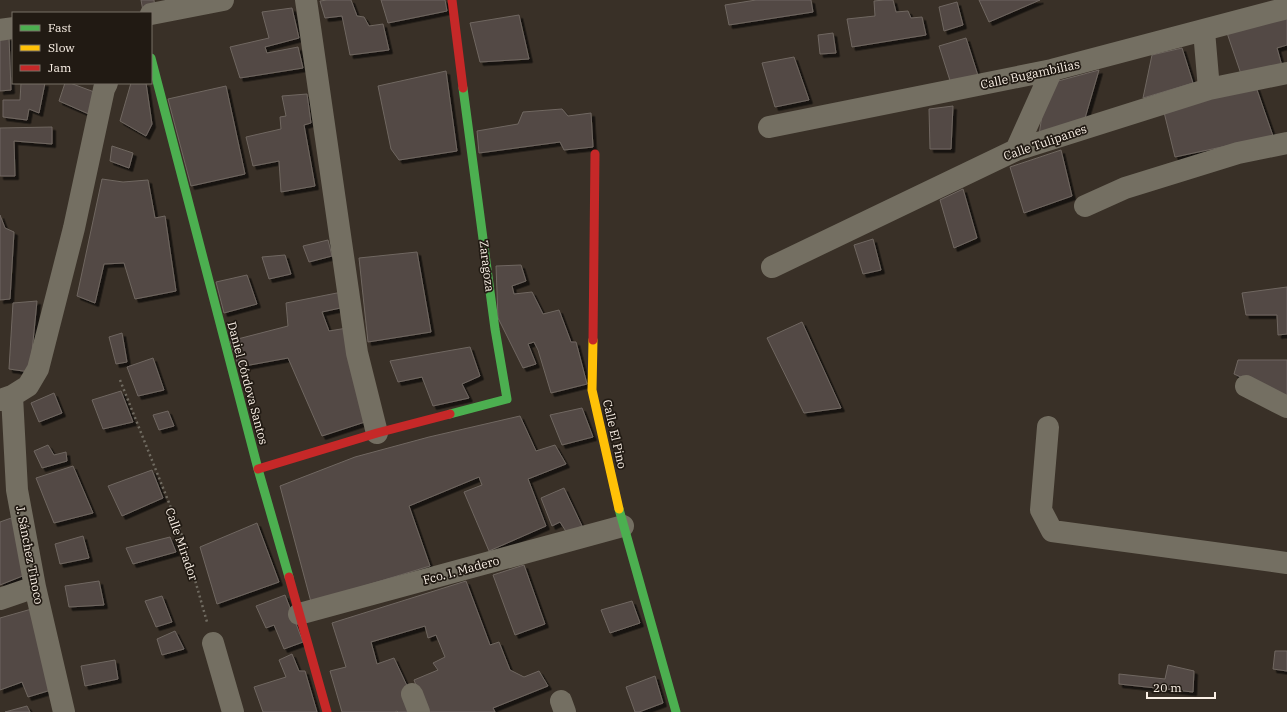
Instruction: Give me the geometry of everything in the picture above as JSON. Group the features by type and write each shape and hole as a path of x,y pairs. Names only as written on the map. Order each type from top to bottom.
{"street":[{"path":"152,14 223,0"},
{"path":"306,0 357,353 377,433"},
{"name":"Zaragoza","path":"258,469 377,433 508,399 494,321 452,0"},
{"name":"Calle Bugambilias","path":"769,127 1052,70 1287,8"},
{"path":"0,30 12,28"},
{"path":"1204,31 1209,89"},
{"name":"Daniel Córdova Santos","path":"152,62 258,469 327,712"},
{"path":"1016,150 1052,70"},
{"name":"Calle Tulipanes","path":"772,267 1016,150 1209,89 1287,73"},
{"path":"6,398 28,386 38,369 74,228 104,89 106,84"},
{"path":"1085,206 1133,186 1238,153 1287,143"},
{"name":"Calle El Pino","path":"595,154 592,390 623,526 676,712"},
{"path":"1246,386 1287,407"},
{"name":"J. Sánchez Tinoco","path":"6,398 17,490 35,587 64,712"},
{"path":"1048,427 1041,510 1052,531 1287,563"},
{"name":"Fco. I. Madero","path":"299,614 623,526"},
{"path":"0,599 35,587"},
{"path":"213,643 233,712"}],"path":[{"name":"Calle Mirador","path":"120,380 183,538 213,643"}],"building":[{"path":"141,0 154,0 155,8 143,11"},
{"path":"351,0 357,16 364,17 369,26 383,24 389,50 350,55 342,16 325,18 320,1"},
{"path":"381,0 445,0 447,11 388,23"},
{"path":"756,0 811,0 813,12 729,25 725,5"},
{"path":"893,0 896,12 908,11 911,18 922,17 926,35 852,47 847,19 875,16 874,1"},
{"path":"979,0 1040,0 989,22"},
{"path":"957,2 963,25 944,31 939,7"},
{"path":"292,8 299,38 265,47 267,53 298,47 303,68 240,78 230,47 269,38 262,12"},
{"path":"1287,11 1287,45 1277,48 1282,66 1242,77 1226,30"},
{"path":"519,15 529,59 480,62 470,23"},
{"path":"833,33 836,53 820,54 818,35"},
{"path":"9,37 11,90 0,91 0,39"},
{"path":"966,38 980,82 953,90 939,46"},
{"path":"1182,48 1193,83 1143,98 1152,55"},
{"path":"794,57 809,100 775,107 762,63"},
{"path":"1099,70 1083,125 1038,141 1047,84"},
{"path":"446,71 457,151 399,160 391,149 378,86"},
{"path":"21,84 45,84 39,113 29,109 27,120 3,117 3,100 20,100"},
{"path":"65,84 73,84 97,93 91,115 59,101"},
{"path":"131,84 146,84 152,124 146,136 120,121"},
{"path":"226,86 245,174 191,186 168,99"},
{"path":"1256,87 1273,136 1175,157 1163,108"},
{"path":"307,94 311,123 304,125 315,186 281,192 279,161 253,166 246,137 281,129 280,117 286,116 282,96"},
{"path":"953,106 951,149 930,149 929,109"},
{"path":"562,109 568,116 591,113 593,147 564,150 560,142 479,153 477,131 518,124 523,112"},
{"path":"52,127 52,144 14,141 15,176 0,176 0,128"},
{"path":"112,146 133,153 129,168 110,161"},
{"path":"1061,150 1072,196 1024,213 1010,167"},
{"path":"102,179 123,182 148,180 155,218 165,216 176,291 135,299 124,263 104,264 95,303 77,296"},
{"path":"963,189 977,238 954,248 940,200"},
{"path":"0,215 5,228 14,232 10,299 0,300"},
{"path":"873,239 881,270 863,274 854,245"},
{"path":"328,240 332,256 309,262 303,246"},
{"path":"417,252 431,332 368,342 359,258"},
{"path":"285,255 291,274 269,279 262,257"},
{"path":"521,265 526,281 512,286 514,294 532,292 543,314 559,310 571,342 576,342 587,384 551,393 538,350 534,342 528,344 536,364 523,368 498,318 496,266"},
{"path":"247,275 257,304 224,313 216,282"},
{"path":"1287,287 1287,334 1278,335 1277,315 1246,315 1242,293"},
{"path":"342,292 345,307 322,312 329,331 347,328 371,420 322,436 288,358 239,367 230,341 288,326 286,303"},
{"path":"37,301 30,372 9,369 13,303"},
{"path":"802,322 841,408 804,413 767,338"},
{"path":"122,333 127,362 116,364 109,337"},
{"path":"470,347 480,376 462,384 469,398 433,406 422,377 398,382 390,361"},
{"path":"153,358 164,390 138,396 127,367"},
{"path":"1238,360 1287,360 1287,398 1234,374"},
{"path":"121,391 133,422 103,429 92,400"},
{"path":"54,393 62,413 39,422 31,403"},
{"path":"582,408 593,437 562,445 550,415"},
{"path":"168,411 174,426 159,430 153,415"},
{"path":"520,416 536,451 555,445 566,464 528,479 546,526 489,551 464,492 482,485 479,477 409,506 430,566 311,602 280,486 355,457 429,437"},
{"path":"48,445 54,455 66,452 67,461 42,468 34,451"},
{"path":"73,466 93,513 54,523 36,478"},
{"path":"152,470 163,498 122,516 108,486"},
{"path":"564,488 582,526 567,533 560,522 552,526 541,498"},
{"path":"17,516 30,573 0,585 0,522"},
{"path":"257,523 279,582 217,604 200,547"},
{"path":"83,536 89,558 60,564 55,544"},
{"path":"170,537 176,552 133,564 126,548"},
{"path":"524,565 545,624 515,635 493,575"},
{"path":"99,581 104,605 69,607 65,586"},
{"path":"466,581 490,645 499,642 510,670 524,677 539,671 548,686 493,708 495,712 426,712 414,680 438,670 433,663 445,657 436,635 428,638 425,626 371,642 377,664 394,658 408,688 410,712 342,712 330,671 346,667 332,623"},
{"path":"285,595 303,642 284,649 274,625 266,628 256,606"},
{"path":"162,596 172,622 156,627 145,601"},
{"path":"632,601 640,623 610,633 601,610"},
{"path":"35,608 51,690 28,697 22,682 0,690 0,618"},
{"path":"175,631 184,649 162,655 157,639"},
{"path":"1275,651 1287,651 1287,671 1273,669"},
{"path":"292,654 299,671 305,671 317,712 263,712 254,687 286,677 279,660"},
{"path":"115,660 118,679 85,686 81,666"},
{"path":"1168,665 1194,671 1193,692 1119,684 1119,674 1165,679"},
{"path":"655,676 663,703 639,712 635,712 626,687"},
{"path":"27,706 30,712 5,712"}],"traffic: fast":[{"path":"152,62 258,469 289,577"},
{"path":"450,414 507,399 495,329 463,88"},
{"path":"619,509 676,712"}],"traffic: slow":[{"path":"593,340 592,390 619,509"}],"traffic: jam":[{"path":"452,0 463,88"},
{"path":"593,340 595,154"},
{"path":"258,469 377,433 450,414"},
{"path":"289,577 327,712"}]}
